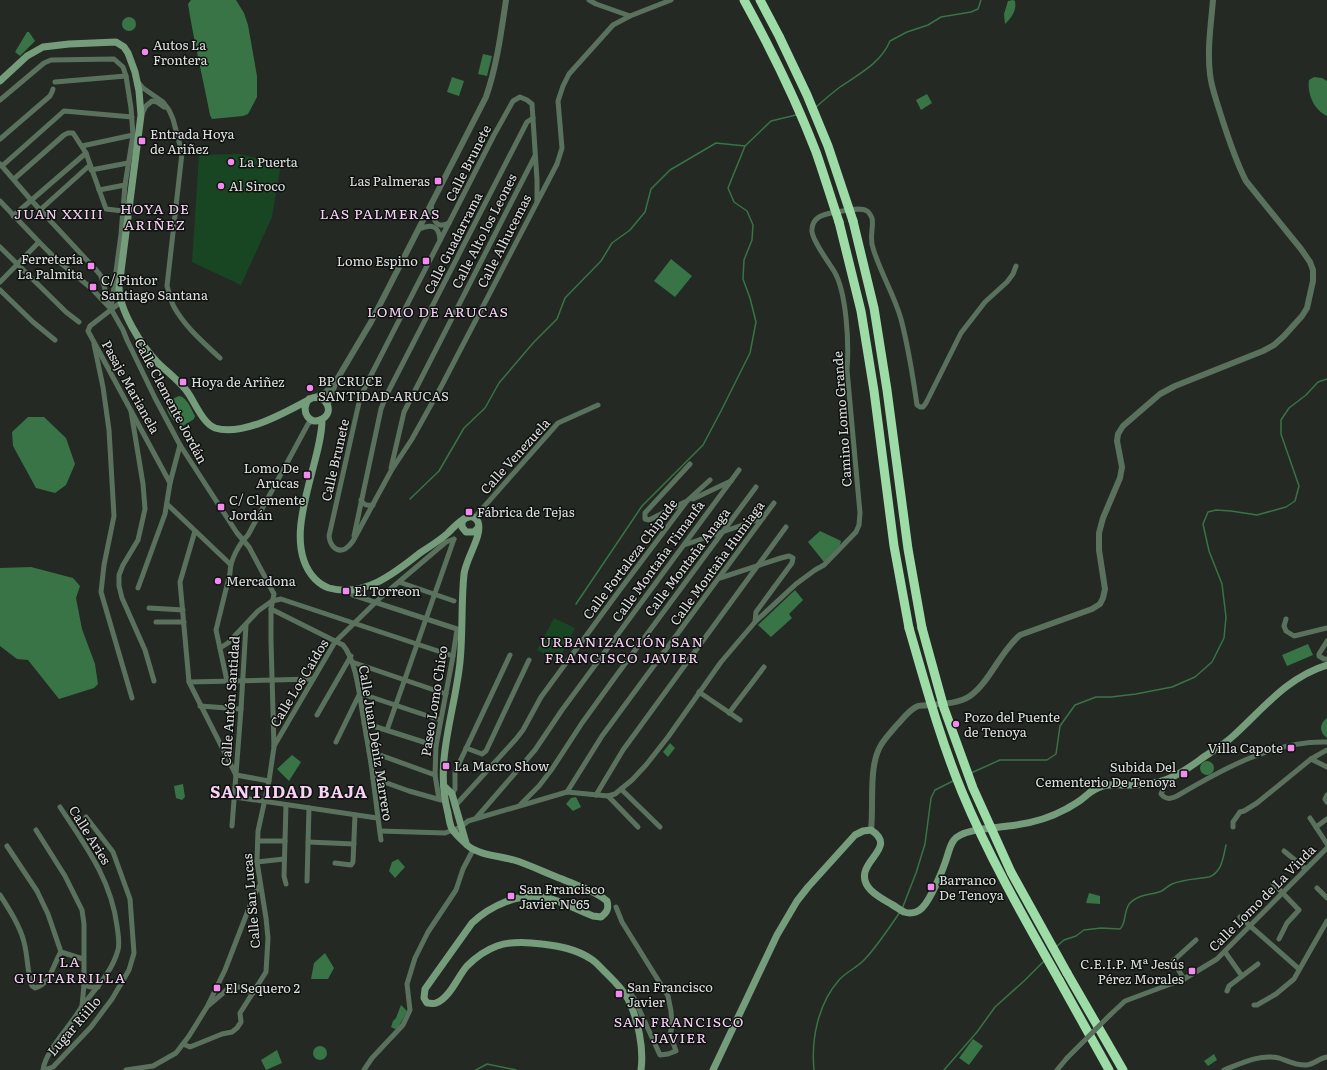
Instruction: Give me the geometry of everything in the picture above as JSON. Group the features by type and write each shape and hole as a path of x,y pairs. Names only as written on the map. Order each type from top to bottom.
{"highway":[{"path":"742,1 758,24 795,101 815,151 839,222 861,311 874,391 894,546 909,628 933,711 961,792 1000,875 1109,1070"},
{"path":"761,2 779,36 828,146 853,221 874,308 887,390 908,549 922,628 944,708 973,788 1011,872 1123,1070"}],"main road":[{"path":"0,81 27,56 43,47 111,42 120,44 128,53 139,90 141,115 119,287 121,302 131,325 156,361 184,387 206,422 214,427 230,430 245,427 276,417 310,399 321,398 328,404 328,412 325,418 312,419"},
{"path":"310,399 305,406 312,419"},
{"path":"289,410 299,410 312,419 322,430 305,496 301,550 305,565 310,574 318,581 329,588 348,590 367,586 388,578 449,532 461,520 469,517 474,518 478,522 479,532 475,544 471,550"},
{"path":"464,519 462,527 467,532 472,542 464,574 461,627 462,648 444,756 443,775 444,786 442,800 450,823 453,831 470,847 515,860 595,893 608,901 609,908 606,914 601,918 547,898 531,896 515,899 496,906 472,923 425,989 424,998 428,1003 436,1004 445,997 466,967 480,955 497,946 515,943 535,943 558,946 578,952 592,960 618,986 628,1000 641,1041 641,1070"},
{"path":"449,532 474,532 478,528"},
{"path":"712,1070 777,936 797,901 856,835 863,830 871,830 877,834 881,841 879,851 867,867 865,873 865,881 870,890 905,912 912,913 922,908 941,874 950,846 955,838 962,834 977,830 1026,824 1042,820 1064,810 1082,799 1092,790 1104,785 1143,784 1159,782 1171,777 1195,764 1230,738 1287,685 1303,674 1327,666"},
{"path":"444,786 452,794 461,827 470,847"}],"street":[{"path":"328,404 336,381 371,322 488,90 496,62 506,0"},
{"path":"589,0 630,16"},
{"path":"654,7 659,0"},
{"name":"Calle Alhucemas","path":"341,550 346,548 353,541 391,471 412,439 442,385 557,164 562,148 558,101 569,74 613,25 630,16 671,0"},
{"path":"871,830 876,757 880,746 887,736 910,711 917,706 959,702 970,696 981,685 1012,642 1020,635 1092,610 1100,604 1105,589 1099,550 1099,533 1103,518 1120,478 1122,467 1117,441 1118,434 1123,426 1160,394 1274,345 1302,316 1307,308 1313,281 1313,270 1310,262 1246,181 1240,170 1213,89 1210,73 1209,45 1213,0"},
{"path":"0,100 44,62 51,60 114,59 123,67 126,76 132,117 133,136 125,185 118,263 111,309"},
{"path":"55,82 126,76"},
{"path":"136,81 143,88 163,102 173,119 182,153 167,286 174,306 184,322 194,334 220,358"},
{"path":"0,139 50,96 53,89"},
{"name":"Calle Brunete","path":"341,550 334,547 330,543 329,536 360,398 449,222 513,101 520,97 532,104 533,118"},
{"path":"141,115 146,106 152,101 157,102 168,110"},
{"path":"111,309 101,276 1,165 64,111 132,117"},
{"path":"533,118 537,180 536,202"},
{"name":"Calle Guadarrama","path":"353,541 381,409 386,396 527,122 533,118"},
{"path":"14,179 64,135 73,133 86,153 106,208 109,210 123,211"},
{"path":"82,146 133,136"},
{"path":"13,216 86,153"},
{"name":"Calle Alto los Leones","path":"391,471 404,412 535,156"},
{"path":"40,210 91,167 128,164"},
{"path":"99,190 125,185"},
{"name":"Calle Clemente Jordán","path":"0,201 57,260 91,288 111,309 119,322 155,398 180,445 237,533 250,547 274,594 272,601"},
{"path":"431,204 432,215 435,222 440,225 445,225 449,222"},
{"name":"Camino Lomo Grande","path":"608,796 615,794 632,780 646,765 668,737 721,662 755,622 796,584 824,565 856,532 859,525 860,513 847,370 849,348 843,301 835,273 811,231 813,223 819,216 828,213 860,209 868,211 872,218 870,237 872,247 892,291 901,320 917,405 920,408 926,403 961,333 985,302 1007,282 1013,274 1016,266"},
{"path":"419,229 426,226 436,228 439,233 440,241"},
{"path":"0,282 39,242"},
{"path":"0,247 66,312 79,322"},
{"path":"0,290 33,322 55,340"},
{"name":"Pasaje Marianela","path":"121,302 90,326 88,331 170,483"},
{"path":"119,322 127,316"},
{"name":"Calle Clemente Jordán","path":"123,330 131,325"},
{"path":"94,344 103,387 109,430 114,516 104,566 101,592 132,698"},
{"path":"310,399 325,393 336,381"},
{"name":"Calle Venezuela","path":"474,518 558,423 598,405"},
{"path":"131,412 143,484 145,510 138,540 123,564 119,574 119,586 122,598 145,650 154,681"},
{"path":"227,680 216,630 230,573 230,564 243,540 248,535 312,419"},
{"path":"138,588 165,514 170,483 180,445"},
{"path":"690,464 645,513 645,519 649,520 732,480"},
{"name":"Calle Montaña Timanfa","path":"477,818 535,750 562,710 739,470"},
{"name":"Calle Fortaleza Chipude","path":"455,806 492,767 523,730 541,696 687,501 710,480"},
{"name":"Calle Montaña Anaga","path":"521,805 552,769 582,723 616,676 756,487"},
{"path":"361,500 364,505 373,505"},
{"name":"Calle Montaña Humiaga","path":"567,792 602,736 774,503"},
{"path":"167,504 230,564"},
{"path":"684,545 764,517"},
{"path":"596,795 623,750 786,527"},
{"path":"195,531 180,582 189,682 236,775 269,781"},
{"name":"Calle Los Caídos","path":"274,746 335,642 399,582 446,542 454,539 434,594"},
{"path":"719,578 781,558 789,556 794,558 792,563 756,612 755,622"},
{"path":"399,582 454,601"},
{"path":"348,590 352,595 425,619"},
{"path":"387,730 434,594"},
{"path":"220,648 228,643 258,611 272,601 280,599 453,656"},
{"path":"272,601 271,680 274,746"},
{"path":"149,608 183,610"},
{"name":"Calle Juan Déniz Marrero","path":"271,609 343,645 348,650 360,695 381,840"},
{"name":"Paseo Lomo Chico","path":"425,619 456,629 453,656 436,746 435,775 442,800"},
{"path":"1286,619 1284,626 1286,631 1294,636 1327,628"},
{"path":"156,622 184,622"},
{"name":"Calle Antón Santidad","path":"232,826 242,708 242,680 246,624"},
{"path":"1327,640 1319,656 1327,659"},
{"path":"452,794 455,789 455,772 510,655"},
{"path":"317,715 351,659 404,680 446,694"},
{"path":"466,748 482,754 486,751 529,660"},
{"path":"729,713 764,667"},
{"path":"189,682 313,679"},
{"path":"699,692 740,720"},
{"path":"336,742 360,695 365,695 440,720"},
{"path":"200,706 242,708"},
{"path":"364,723 436,746"},
{"path":"1171,777 1170,782 1164,787 1161,794 1167,799 1177,796 1225,769 1266,752 1302,743 1316,741 1327,742"},
{"name":"Calle San Lucas","path":"183,1044 190,1047 222,1034 232,1032 237,1028 241,1022 240,1013 266,972 268,938 256,862 260,823 269,781 274,746"},
{"path":"1233,827 1233,822 1240,812 1257,803 1311,759 1327,750"},
{"path":"369,751 435,775"},
{"path":"1311,759 1327,767"},
{"path":"373,778 409,791 442,800"},
{"path":"621,789 660,827"},
{"path":"380,831 445,833 461,827 468,820 567,792 608,796 638,827"},
{"path":"235,797 377,818"},
{"path":"286,805 284,859 284,876 286,884"},
{"name":"Calle Aries","path":"44,1070 44,1065 50,1052 82,1006 98,987 112,964 118,950 119,942 113,902 94,858 60,807"},
{"path":"307,881 309,808"},
{"path":"336,863 351,865 353,862 355,815"},
{"name":"Lugar Riillo","path":"44,1070 53,1067 91,1027 112,999 129,970 134,953 130,899 113,852 86,817"},
{"path":"1310,818 1327,844"},
{"path":"1316,827 1327,819"},
{"path":"36,830 65,876 82,910 84,924 84,985 82,1006"},
{"path":"258,841 285,841"},
{"path":"308,842 354,844"},
{"path":"7,846 37,891 48,914 61,952"},
{"path":"364,1070 376,1053 403,1025 410,1010 407,984 415,958 428,932 456,890 470,847"},
{"name":"Calle Lomo de La Viuda","path":"1057,1070 1067,1058 1125,1001 1184,979 1203,968 1225,952 1327,848"},
{"path":"1284,851 1306,869"},
{"path":"256,862 284,859"},
{"path":"1273,883 1299,910 1287,923 1279,939"},
{"path":"126,1070 153,1066 176,1053 183,1044 206,1007 225,970 254,895 260,885"},
{"path":"1316,888 1327,898"},
{"path":"0,895 11,911 24,941 32,986 35,988 40,987 50,977 57,958 61,952"},
{"path":"616,907 622,922 668,996 672,1011 672,1027 670,1034 676,1051 660,1055 634,998 629,992 622,992"},
{"path":"1240,917 1299,969"},
{"path":"1254,1005 1257,1005 1276,994 1290,983 1327,921"},
{"path":"1184,979 1173,961 1196,940"},
{"path":"61,952 84,960"},
{"path":"1225,952 1242,976"},
{"path":"1227,991 1229,986 1258,964"},
{"path":"84,985 98,987"},
{"path":"206,1007 229,988 239,987 253,993"},
{"path":"1224,1070 1251,1059 1264,1056 1306,1065 1327,1057"}],"shaded area":[{"path":"191,0 236,0 244,13 248,25 257,76 257,97 248,114 243,116 212,119 210,115 188,4"},
{"path":"1008,1 1015,1 1014,11 1005,24 1004,14"},
{"path":"129,17 134,19 136,24 134,29 129,31 124,29 122,24 124,19"},
{"path":"27,32 29,32 35,41 20,56 15,52"},
{"path":"483,54 492,56 487,76 478,74"},
{"path":"452,77 464,81 459,96 447,92"},
{"path":"1314,77 1322,78 1327,81 1327,116 1318,110 1310,96 1309,80"},
{"path":"927,94 932,103 921,110 916,100"},
{"path":"240,154 281,164 272,217 241,285 192,262 199,155"},
{"path":"671,259 692,276 675,297 654,281"},
{"path":"179,396 187,401 195,416 194,419 183,426 170,416 167,408 170,401"},
{"path":"28,417 44,417 66,438 75,464 66,485 55,493 36,488 13,446 12,432"},
{"path":"820,531 841,541 840,545 824,562 808,542"},
{"path":"31,567 73,578 80,586 76,598 82,629 95,664 98,684 94,688 59,699 28,660 17,659 0,646 0,568"},
{"path":"795,590 803,600 789,614 792,618 771,637 758,625"},
{"path":"554,618 575,628 558,661 537,650"},
{"path":"1308,644 1313,655 1287,666 1282,655"},
{"path":"1327,718 1327,738 1321,731 1321,725"},
{"path":"670,743 675,748 668,757 663,752"},
{"path":"292,755 301,762 289,781 277,769"},
{"path":"1207,761 1212,763 1214,768 1212,773 1207,775 1202,773 1200,768 1202,763"},
{"path":"183,784 185,797 182,800 176,798 174,786"},
{"path":"576,797 581,807 573,811 566,804 571,798"},
{"path":"398,859 405,867 395,878 389,871 392,862"},
{"path":"1089,893 1100,896 1100,904 1086,903"},
{"path":"325,953 334,968 328,979 311,979 314,963"},
{"path":"401,1005 407,1011 398,1028 395,1029 391,1027"},
{"path":"973,1039 983,1046 969,1065 959,1058"},
{"path":"317,1046 323,1046 327,1050 327,1056 323,1060 317,1060 313,1056 313,1050"},
{"path":"277,1050 282,1063 266,1070 261,1060"},
{"path":"1214,1054 1217,1060 1208,1066 1204,1061"}],"waterway":[{"path":"816,107 840,87 862,73 875,62 881,56 890,41 907,32 928,25 941,17 971,12 978,9 981,0"},
{"path":"576,604 642,506 703,445 750,353 756,322 750,298 743,279 744,260 752,240 753,225 747,211 734,202 728,188 745,146 771,121 796,115"},
{"path":"410,499 439,471 464,428 485,408 499,383 534,342 557,319 565,298 601,261 612,243 630,230 645,212 651,189 670,170 716,143 745,146"},
{"name":"Barranco De Tenoya","path":"971,773 1000,760 1047,760 1056,754 1060,726 1075,705 1096,697 1136,694 1172,687 1195,677 1212,662 1224,638 1226,617 1222,584 1209,551 1203,524 1208,512 1216,510 1257,515 1286,507 1295,501 1299,486 1281,434 1281,420 1289,408 1306,395 1318,382 1327,379"},
{"name":"Barranco De Tenoya","path":"902,909 925,844 931,798 935,790 953,781"},
{"path":"1057,946 1064,940 1076,936 1084,930 1101,928 1120,929 1124,923 1126,909 1136,898 1161,891 1176,882 1209,877 1213,875 1217,872 1223,860 1226,845"},
{"name":"Barranco De Tenoya","path":"814,1070 813,1058 815,1034 821,1011 826,1000 839,980 870,954 900,912"},
{"path":"944,1070 977,1032 995,1007 1044,961"},
{"name":"Barranco De Tenoya","path":"476,1070 487,1064 516,1070"}],"place":[{"name":"Autos La Frontera","path":"145,52"},
{"name":"Entrada Hoya de Ariñez","path":"142,141"},
{"name":"La Puerta","path":"231,162"},
{"name":"Las Palmeras","path":"438,181"},
{"name":"Al Siroco","path":"221,186"},
{"name":"Lomo Espino","path":"426,261"},
{"name":"Ferretería La Palmita","path":"91,266"},
{"name":"C/ Pintor Santiago Santana","path":"93,287"},
{"name":"Hoya de Ariñez","path":"183,382"},
{"name":"BP CRUCE SANTIDAD-ARUCAS","path":"310,388"},
{"name":"Lomo De Arucas","path":"307,475"},
{"name":"C/ Clemente Jordán","path":"221,507"},
{"name":"Fábrica de Tejas","path":"469,512"},
{"name":"Mercadona","path":"218,581"},
{"name":"El Torreon","path":"346,591"},
{"name":"Pozo del Puente de Tenoya","path":"956,724"},
{"name":"Villa Capote","path":"1291,748"},
{"name":"La Macro Show","path":"446,766"},
{"name":"Subida Del Cementerio De Tenoya","path":"1184,774"},
{"name":"Barranco De Tenoya","path":"931,887"},
{"name":"San Francisco Javier Nº65","path":"511,896"},
{"name":"C.E.I.P. Mª Jesús Pérez Morales","path":"1192,971"},
{"name":"El Sequero 2","path":"217,988"},
{"name":"San Francisco Javier","path":"619,994"}],"district":[{"name":"JUAN XXIII","path":"59,214"},
{"name":"LAS PALMERAS","path":"380,214"},
{"name":"HOYA DE ARIÑEZ","path":"155,218"},
{"name":"LOMO DE ARUCAS","path":"438,312"},
{"name":"URBANIZACIÓN SAN FRANCISCO JAVIER","path":"622,650"},
{"name":"SANTIDAD BAJA","path":"289,792"},
{"name":"LA GUITARRILLA","path":"70,970"},
{"name":"SAN FRANCISCO JAVIER","path":"679,1030"}]}
